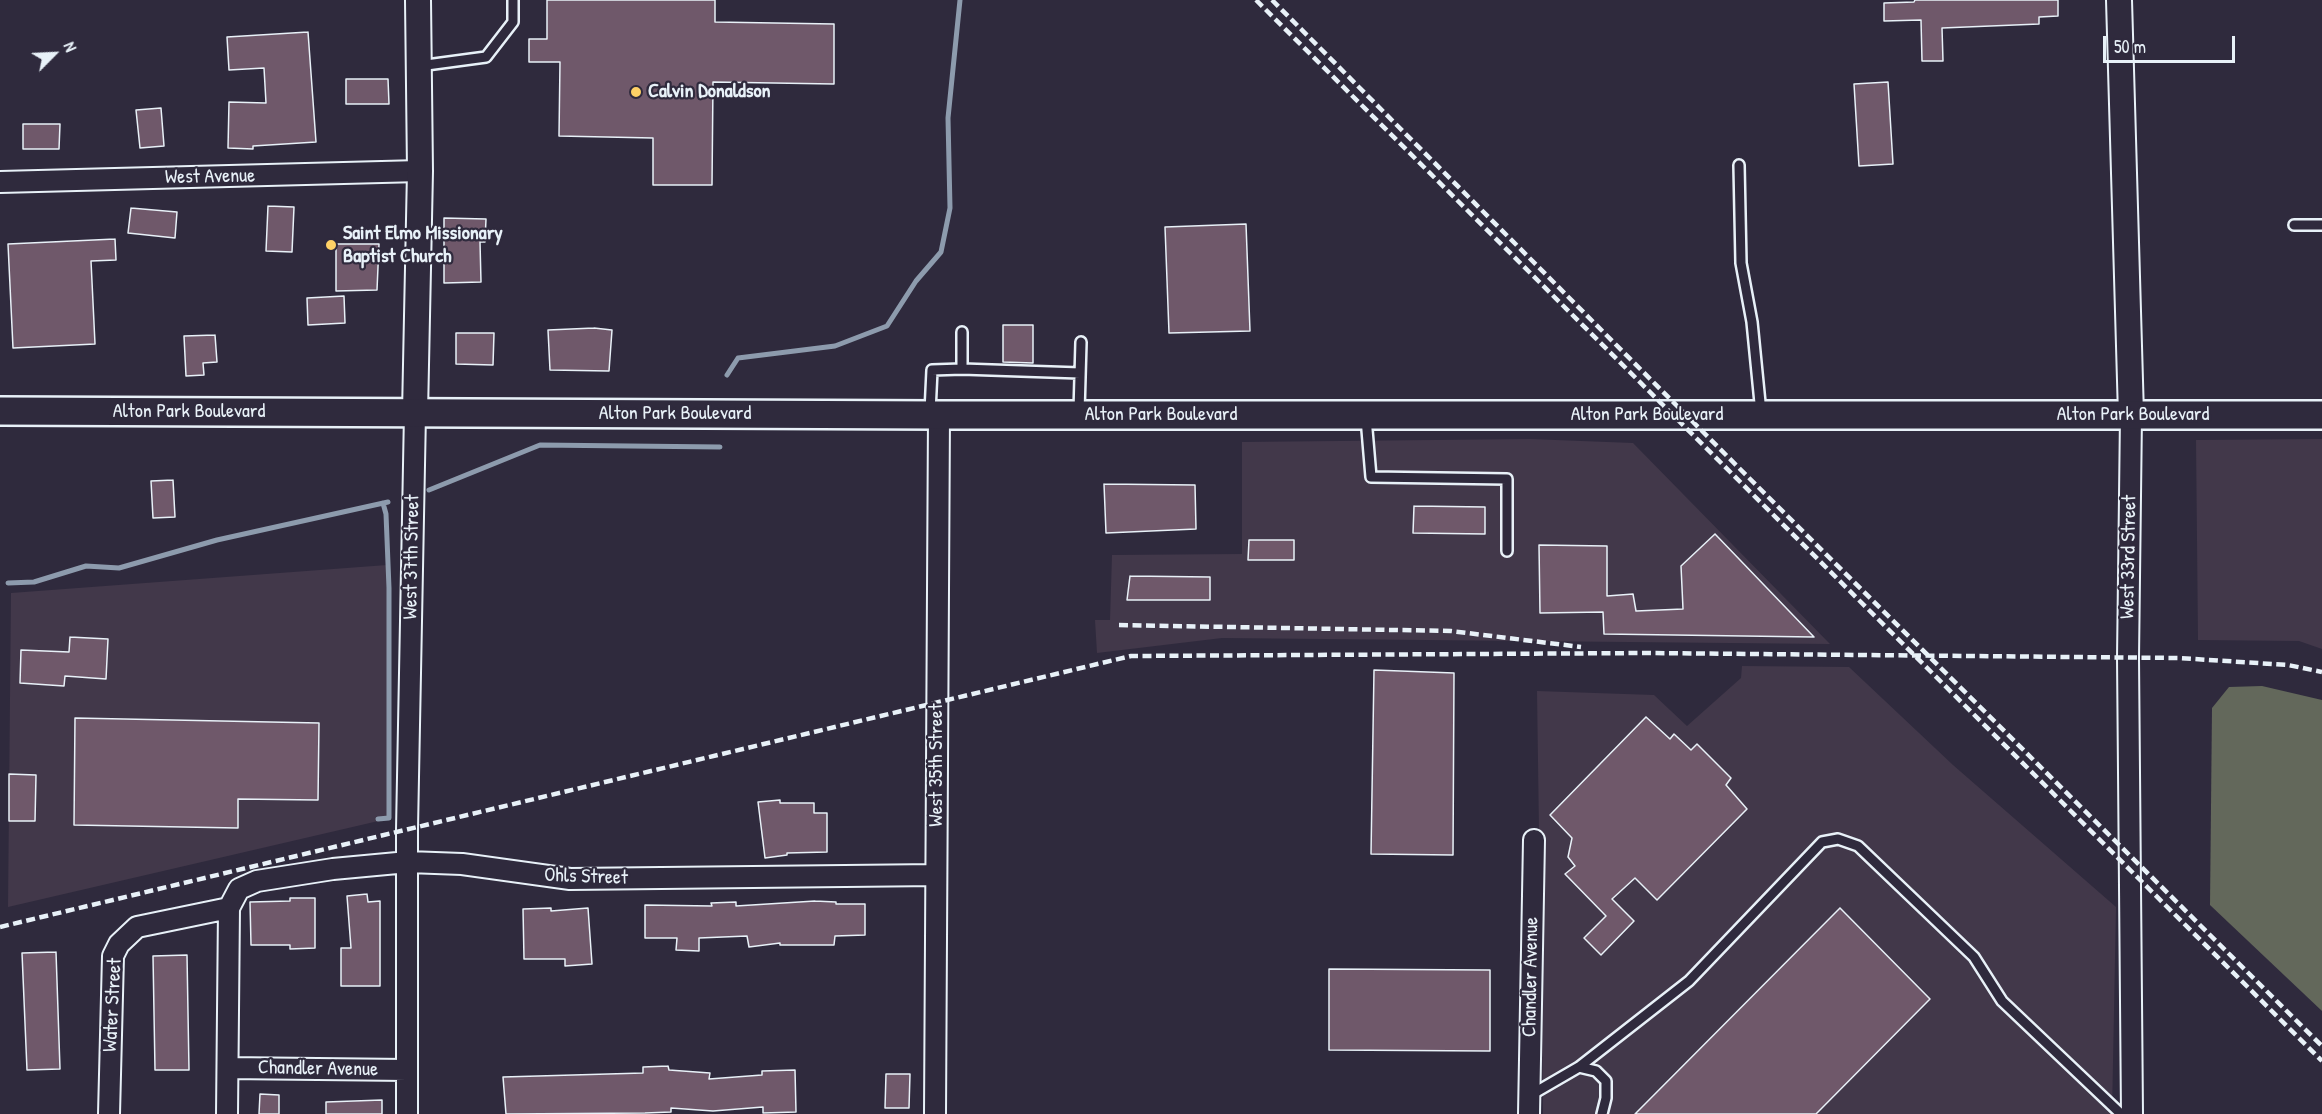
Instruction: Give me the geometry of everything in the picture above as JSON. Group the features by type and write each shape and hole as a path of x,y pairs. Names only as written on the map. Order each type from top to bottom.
{"main road":[{"name":"Alton Park Boulevard","path":"0,411 934,415 2322,415"}],"street":[{"name":"West 37th Street","path":"407,1114 408,862 420,171 418,0"},
{"name":"West 33rd Street","path":"2119,0 2138,415 2128,658 2132,1114"},
{"name":"West Avenue","path":"0,182 420,171"},
{"name":"West 35th Street","path":"934,415 935,1114"},
{"name":"Chandler Avenue","path":"1529,1105 1534,840"},
{"name":"Ohls Street","path":"229,909 239,889 257,880 408,862 462,864 570,879 936,875"},
{"path":"227,1114 229,909"},
{"name":"Water Street","path":"109,1114 113,956 119,944 137,927 229,909"},
{"name":"Chandler Avenue","path":"228,1068 407,1070"}],"lane":[{"path":"419,66 486,57 513,22 513,0"},
{"path":"1739,165 1741,263 1752,322 1762,415"},
{"path":"2294,225 2322,225"},
{"path":"962,332 962,369"},
{"path":"1079,414 1081,342"},
{"path":"934,415 932,370 1080,373"},
{"path":"1366,415 1371,477 1507,479 1507,551"},
{"path":"1529,1105 1689,981 1822,842 1838,838 1858,846 1974,957 2002,1001 2121,1114"},
{"path":"1579,1067 1596,1071 1606,1081 1606,1098 1602,1114"}],"shaded area":[{"path":"1530,439 1633,443 1830,644 1222,638 1097,653 1095,620 1110,620 1112,555 1242,554 1242,442"},
{"path":"2322,439 2322,649 2299,641 2198,640 2196,440"},
{"path":"387,565 387,819 8,907 11,593"},
{"path":"1742,666 1849,667 1953,765 2116,907 2112,1114 1543,1114 1537,691 1654,695 1687,726 1741,678"}],"green space":[{"path":"2262,686 2322,700 2322,1011 2210,905 2212,708 2229,687"}],"building":[{"name":"Calvin Donaldson","path":"547,0 715,0 715,22 834,24 834,84 713,82 712,185 653,185 653,138 559,136 560,62 529,62 529,39 547,39"},
{"path":"1915,0 2058,0 2058,16 2039,17 2039,24 1942,28 1943,61 1922,61 1921,20 1884,21 1884,3 1914,2"},
{"path":"308,32 316,142 253,146 253,149 228,148 229,102 266,103 264,68 229,70 227,37"},
{"path":"346,79 388,79 389,104 346,104"},
{"path":"1888,82 1893,164 1859,166 1854,84"},
{"path":"161,108 164,146 140,148 136,110"},
{"path":"23,124 60,124 59,149 23,149"},
{"path":"268,206 294,207 292,252 266,251"},
{"path":"131,208 177,212 175,238 128,233"},
{"path":"444,218 486,219 485,242 480,242 481,282 444,283"},
{"path":"1246,224 1250,331 1169,333 1165,227"},
{"path":"115,239 116,260 91,261 95,344 13,348 8,244"},
{"path":"336,244 379,244 377,290 336,291"},
{"path":"344,296 345,323 308,325 307,298"},
{"path":"1003,325 1033,325 1033,363 1003,362"},
{"path":"594,328 612,330 609,371 550,370 548,330"},
{"path":"456,333 494,333 493,365 456,364"},
{"path":"215,335 217,362 203,363 204,375 186,376 184,336"},
{"path":"173,480 175,517 153,518 151,481"},
{"path":"1104,484 1195,485 1196,529 1106,533"},
{"path":"1414,506 1485,507 1485,534 1413,533"},
{"path":"1715,534 1814,637 1604,634 1603,612 1540,613 1539,545 1607,546 1607,596 1633,594 1636,611 1683,609 1681,566"},
{"path":"1249,540 1294,540 1294,560 1248,560"},
{"path":"1130,576 1210,577 1210,600 1127,600"},
{"path":"70,637 108,639 106,679 65,676 64,686 20,683 21,650 69,652"},
{"path":"1374,670 1454,673 1453,855 1371,854"},
{"path":"1646,717 1670,739 1674,734 1691,750 1697,744 1731,778 1726,785 1747,809 1657,900 1635,878 1612,899 1634,921 1601,955 1584,938 1606,916 1565,874 1575,866 1568,857 1572,838 1550,815"},
{"path":"75,718 319,723 318,800 238,799 238,828 74,825"},
{"path":"9,774 36,775 35,821 9,821"},
{"path":"780,800 780,803 814,803 814,813 827,813 827,852 787,853 787,855 765,858 758,802"},
{"path":"367,894 368,902 380,901 380,986 341,986 341,948 351,948 347,896"},
{"path":"290,898 315,898 315,948 290,949 290,945 251,945 250,902 290,901"},
{"path":"815,901 865,904 865,935 835,936 834,945 780,945 780,943 749,947 747,936 699,938 699,951 676,950 677,938 645,938 645,905 712,906 711,903 736,902 736,906"},
{"path":"551,908 551,911 588,908 592,964 565,966 565,959 524,959 523,909"},
{"path":"1840,908 1930,999 1816,1114 1635,1114"},
{"path":"56,952 60,1069 27,1070 22,953"},
{"path":"187,955 189,1070 155,1070 153,956"},
{"path":"1329,969 1490,970 1490,1051 1329,1050"},
{"path":"668,1066 669,1070 710,1073 709,1079 762,1075 762,1071 795,1070 796,1112 763,1113 763,1107 713,1111 671,1108 671,1112 645,1113 506,1114 503,1077 643,1073 643,1067"},
{"path":"886,1074 910,1074 909,1108 885,1108"},
{"path":"260,1094 279,1095 279,1114 259,1114"},
{"path":"382,1100 382,1114 326,1114 326,1102"}],"waterway":[{"path":"727,375 738,358 835,346 887,326 916,281 941,252 950,208 948,118 960,0"},
{"path":"429,490 540,445 720,447"},
{"path":"8,583 34,582 86,566 119,568 217,540 388,502"},
{"path":"378,819 389,818 389,588 386,514 383,503"}],"railway":[{"path":"1256,0 2322,1061"},
{"path":"1272,0 1738,467 2322,1046"},
{"path":"1119,625 1451,631 1581,647"},
{"path":"0,927 1131,656 1650,653 2179,658 2288,665 2322,672"}],"place":[{"name":"Calvin Donaldson","path":"636,92"},
{"name":"Saint Elmo Missionary Baptist Church","path":"331,245"}]}
